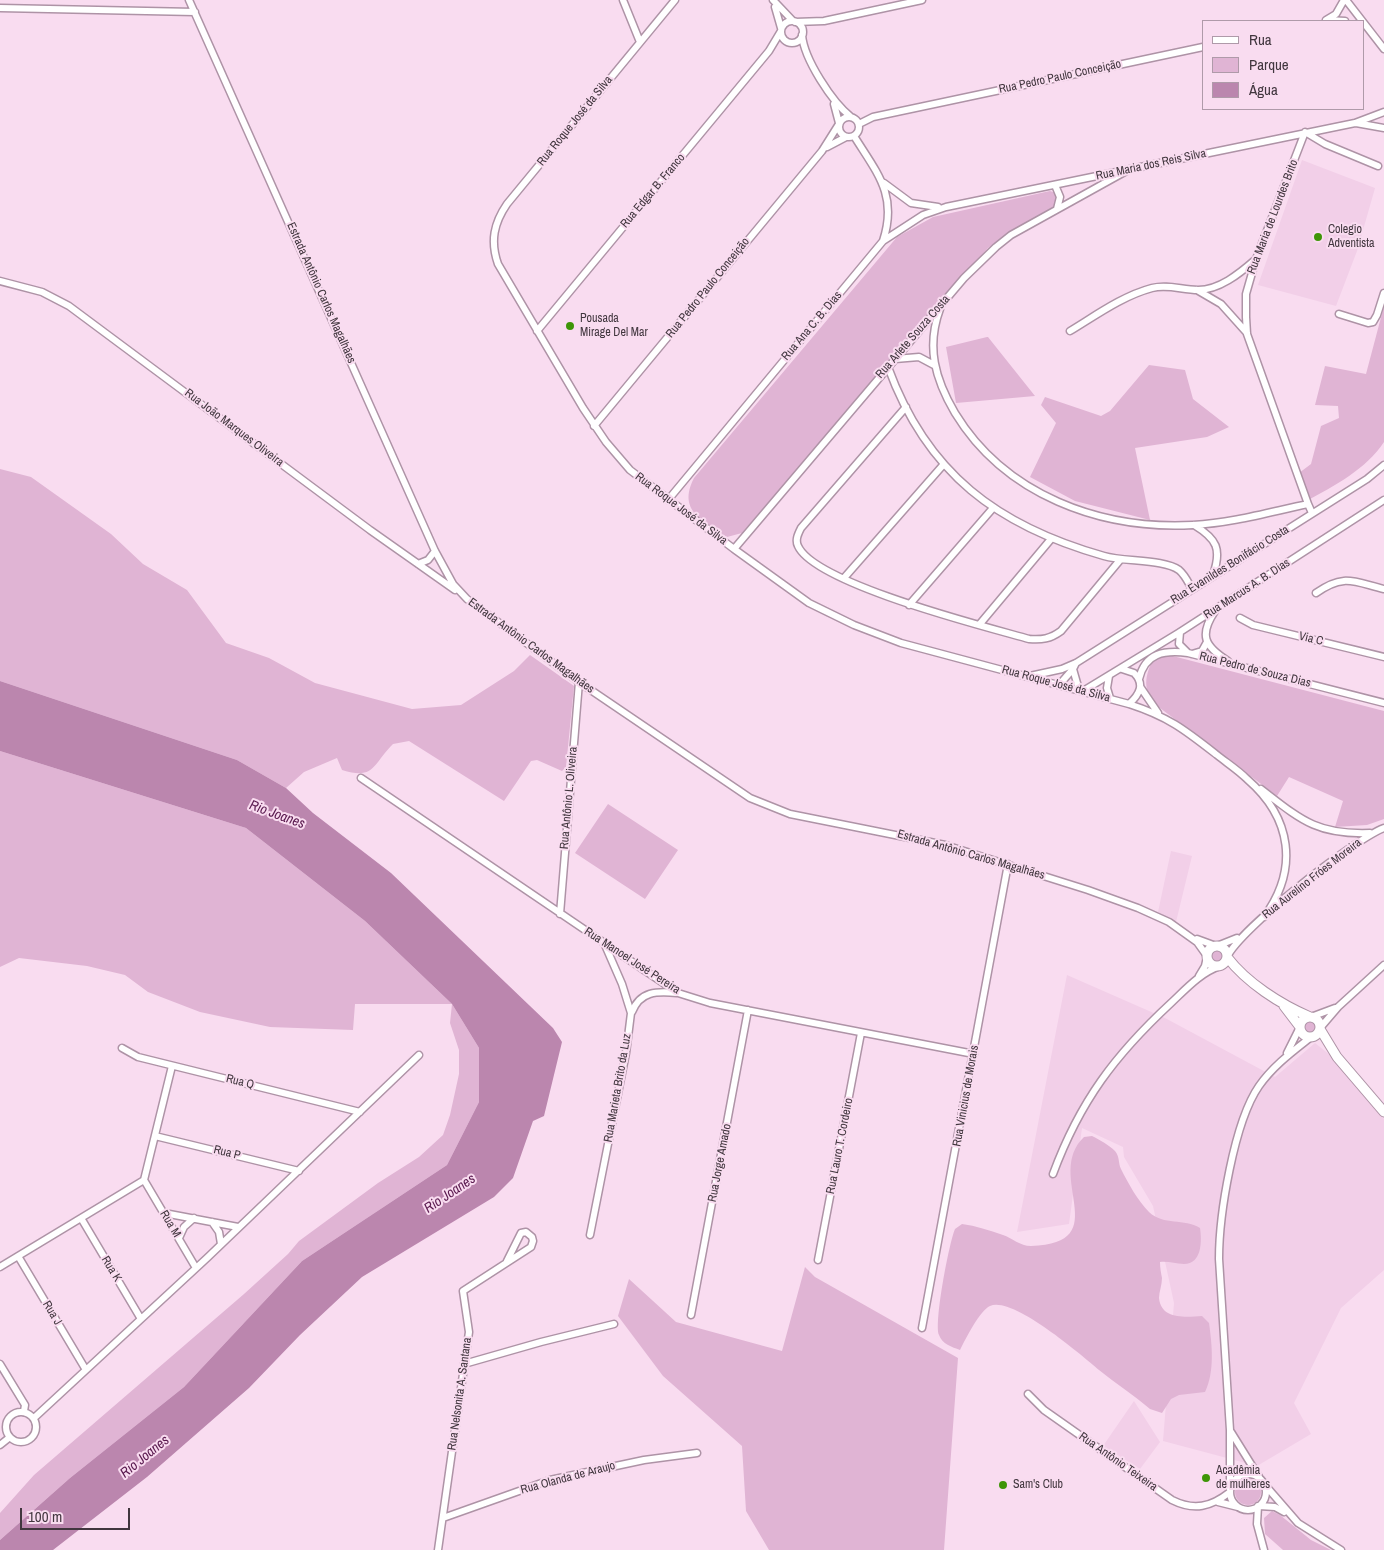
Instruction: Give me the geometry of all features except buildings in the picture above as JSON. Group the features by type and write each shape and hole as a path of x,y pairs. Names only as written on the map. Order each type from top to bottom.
{"street":[{"name":"Estrada Antônio Carlos Magalhães","path":"189,0 435,551 460,593 577,680 729,785 764,805 790,814 923,839 1008,864 1138,908 1169,922 1189,935 1201,946 1207,957"},
{"path":"623,0 640,42"},
{"name":"Rua Roque José da Silva","path":"675,0 507,204 496,225 494,246 498,264 594,426 630,470 809,603 854,626 901,643 1081,690 1158,713 1183,728 1293,814 1320,828 1335,832 1372,833"},
{"path":"773,0 801,27 804,47 812,63 840,107 859,124 859,131 854,136 846,137 840,132 829,91"},
{"path":"773,0 783,38 800,49 812,63"},
{"path":"781,30 785,24 794,22 824,21 922,0"},
{"path":"1326,20 1336,14 1345,0 1361,20"},
{"path":"0,8 195,12"},
{"path":"1364,24 1384,49"},
{"path":"1364,29 1377,40"},
{"name":"Rua Edgar B. Franco","path":"537,331 768,51 781,30"},
{"path":"789,42 796,42 802,35"},
{"name":"Rua Edgar B. Franco","path":"768,51 789,42"},
{"name":"Rua Pedro Paulo Conceição","path":"859,124 873,117 1202,47"},
{"name":"Rua Maria dos Reis Silva","path":"882,241 923,215 946,208 1355,123 1384,112"},
{"path":"839,124 844,118 851,117"},
{"name":"Rua Maria dos Reis Silva","path":"1355,123 1384,128"},
{"name":"Rua Pedro Paulo Conceição","path":"594,426 822,151 839,124"},
{"path":"1305,132 1325,144 1378,166"},
{"name":"Rua Maria de Lourdes Brito","path":"1305,132 1256,259 1246,294 1247,334 1312,514"},
{"name":"Rua Ana C. B. Dias","path":"668,500 882,241 889,208 884,183 854,136"},
{"name":"Rua Pedro Paulo Conceição","path":"822,151 833,142 846,137"},
{"name":"Rua Arlete Souza Costa","path":"734,549 943,303 996,246 1011,235 1130,169"},
{"name":"Rua Maria dos Reis Silva","path":"884,183 911,202 930,207 946,208"},
{"path":"1055,185 1060,197 1057,209"},
{"path":"1070,331 1140,292 1168,286 1198,290 1221,284 1256,259"},
{"name":"Rua João Marques Oliveira","path":"0,280 42,292 69,306 460,593"},
{"name":"Rua Maria de Lourdes Brito","path":"1198,290 1226,309 1247,334"},
{"path":"1339,314 1368,323 1372,322 1377,315 1384,293"},
{"path":"943,303 932,339 934,365 943,391 971,436 998,463 1042,495 1078,510 1109,518 1136,523 1194,525 1241,519 1308,504"},
{"path":"895,359 919,357 934,365"},
{"path":"888,367 906,406 944,464 964,485 992,508 1020,525 1051,539 1120,560 1174,568 1184,575 1192,589"},
{"path":"906,406 798,534 798,546 808,558 844,578 909,605 1030,639 1048,639 1061,631 1120,560"},
{"path":"844,578 944,464"},
{"name":"Rua Evanildes Bonifácio Costa","path":"1074,666 1384,466"},
{"name":"Rua Marcus A. B. Dias","path":"1081,690 1122,669 1384,500"},
{"path":"909,605 992,508"},
{"path":"1194,525 1212,538 1217,547 1218,556 1213,576"},
{"path":"979,624 1051,539"},
{"path":"418,564 428,560 435,551"},
{"path":"1316,593 1330,583 1341,580 1384,589"},
{"path":"1217,608 1207,623 1205,632 1207,642 1213,651 1234,665"},
{"name":"Via C","path":"1240,618 1253,625 1384,657"},
{"path":"1190,625 1199,626 1205,632"},
{"path":"1180,632 1179,644 1189,654 1202,651 1207,642"},
{"name":"Rua Pedro de Souza Dias","path":"1140,679 1141,670 1150,657 1170,651 1189,654 1384,703"},
{"path":"1026,677 1074,666"},
{"path":"1056,684 1074,666"},
{"path":"1074,666 1081,690"},
{"path":"1056,684 1062,669"},
{"path":"1122,669 1130,670 1140,679 1141,688 1158,713"},
{"path":"1109,676 1107,688 1110,698"},
{"name":"Rua Antônio L. Oliveira","path":"560,914 577,680"},
{"path":"1129,704 1137,696 1141,688"},
{"name":"Rua Manoel José Pereira","path":"362,778 678,993 700,1000 748,1010 974,1054"},
{"name":"Rua Roque José da Silva","path":"1247,779 1274,812 1285,836 1287,848 1286,873 1282,885 1264,917"},
{"name":"Rua Aurelino Fróes Moreira","path":"1243,935 1343,852 1372,833 1384,828"},
{"name":"Rua Vinicius de Morais","path":"922,1328 1008,864"},
{"name":"Estrada Antônio Carlos Magalhães","path":"1189,935 1217,946"},
{"path":"1195,981 1205,966 1211,948 1243,935"},
{"path":"1053,1174 1074,1126 1105,1072 1137,1034 1195,981 1220,966 1243,935"},
{"name":"Rua Marieta Brito da Luz","path":"590,1234 626,1053 631,1013 622,984 605,944"},
{"path":"1217,946 1225,951 1227,957 1248,978 1278,1001 1317,1019 1320,1029 1337,1056 1384,1112"},
{"path":"1207,957 1212,965 1220,966 1248,978"},
{"path":"1341,1550 1316,1536 1290,1515 1275,1507 1259,1506 1249,1509 1239,1507 1232,1499 1230,1491 1230,1430 1219,1235 1225,1193 1237,1140 1254,1094 1266,1077 1285,1058 1317,1034 1338,1007 1384,965"},
{"path":"631,1013 638,1000 647,994 678,993"},
{"path":"1278,1001 1300,1027 1305,1036 1312,1037 1337,1056"},
{"path":"1285,1058 1304,1019 1338,1007"},
{"name":"Rua Jorge Amado","path":"691,1315 748,1010"},
{"name":"Rua Lauro T. Cordeiro","path":"818,1260 861,1033"},
{"name":"Rua Q","path":"122,1048 138,1057 360,1112"},
{"path":"34,1418 196,1268 419,1055"},
{"path":"0,1267 144,1180 172,1066"},
{"name":"Rua P","path":"156,1136 298,1170"},
{"name":"Rua M","path":"144,1180 196,1268"},
{"path":"164,1213 238,1227"},
{"name":"Rua K","path":"80,1218 141,1319"},
{"path":"179,1238 184,1227 194,1218"},
{"path":"212,1222 219,1232 221,1244"},
{"name":"Rua Nelsonita A. Santana","path":"438,1550 469,1332 463,1291 531,1247 533,1241 530,1234 526,1232 520,1233 507,1261"},
{"name":"Rua J","path":"18,1256 86,1370"},
{"path":"464,1364 614,1324"},
{"path":"0,1364 25,1405 24,1412"},
{"name":"Rua Antônio Teixeira","path":"1028,1394 1044,1410 1172,1500 1199,1507 1218,1502 1239,1507"},
{"path":"24,1412 34,1418 37,1427 33,1437 23,1442 18,1442 10,1437 3,1423 13,1414 24,1412"},
{"path":"1230,1430 1262,1481 1290,1515"},
{"path":"0,1445 10,1437"},
{"name":"Rua Olanda de Araujo","path":"442,1518 550,1480 644,1460 697,1453"},
{"path":"1218,1502 1230,1491 1232,1484 1240,1476 1251,1474 1262,1481 1266,1492 1259,1506 1257,1524 1264,1550"}],"shaded area":[{"name":"Colegio Adventista","path":"1302,160 1375,188 1357,251 1336,306 1258,285"},
{"path":"1171,851 1192,856 1176,922 1158,912"},
{"path":"1067,975 1165,1018 1275,1077 1315,1043 1335,1059 1384,1119 1384,1270 1341,1308 1294,1403 1311,1434 1257,1466 1163,1441 1174,1303 1153,1206 1124,1157 1123,1147 1082,1128 1069,1224 1017,1232"},
{"path":"1134,1401 1160,1442 1140,1469 1103,1446"}],"green space":[{"path":"1050,191 1056,193 1057,201 1054,208 1009,233 988,248 742,533 727,537 709,526 695,514 689,499 694,478 897,237 933,217"},
{"path":"1384,306 1384,442 1377,452 1359,469 1339,483 1306,501 1299,473 1311,464 1321,426 1339,418 1338,406 1315,405 1325,366 1366,374"},
{"path":"988,337 1035,396 956,403 946,347"},
{"path":"1149,365 1185,370 1193,399 1229,427 1207,437 1135,448 1150,520 1075,501 1030,477 1056,423 1041,405 1045,397 1101,416 1110,411"},
{"path":"0,469 31,477 111,534 143,564 187,590 226,643 269,658 315,683 412,709 461,705 514,671 530,655 574,686 566,767 562,771 537,760 531,761 504,801 409,741 393,744 372,769 367,772 353,773 342,770 337,758 304,772 286,788 237,760 0,681"},
{"path":"1169,655 1384,711 1384,819 1367,825 1335,827 1343,801 1289,777 1277,796 1156,705 1148,694 1146,683 1148,671 1153,659"},
{"path":"0,751 246,828 365,921 452,1004 355,1004 353,1030 270,1027 200,1012 148,992 125,975 87,966 19,958 0,967"},
{"path":"608,804 678,850 645,899 575,853"},
{"path":"1217,950 1223,956 1217,962 1211,956"},
{"path":"452,1004 479,1048 479,1102 447,1165 302,1261 184,1387 70,1478 0,1540 0,1513 34,1475 244,1294 288,1254 299,1241 378,1183 419,1157 443,1135 450,1115 459,1074 459,1050 450,1023"},
{"path":"1308,1021 1312,1021 1316,1027 1312,1033 1308,1033 1304,1029 1304,1025"},
{"path":"1092,1136 1115,1151 1127,1180 1149,1212 1161,1219 1187,1223 1200,1228 1200,1251 1194,1260 1184,1264 1160,1262 1162,1278 1159,1298 1164,1310 1169,1314 1182,1317 1202,1316 1209,1323 1212,1349 1210,1376 1205,1392 1179,1395 1171,1399 1162,1413 1150,1409 1063,1341 1030,1318 1001,1305 990,1306 982,1313 960,1350 945,1343 939,1335 940,1299 955,1229 962,1224 982,1228 1006,1236 1023,1245 1031,1246 1056,1242 1070,1233 1075,1220 1071,1170 1073,1153 1084,1137"},
{"path":"805,1267 815,1277 958,1358 944,1550 769,1550 746,1511 742,1446 663,1376 618,1316 629,1279 676,1322 782,1351"},
{"path":"1248,1479 1257,1483 1261,1492 1257,1501 1248,1505 1239,1501 1235,1492 1239,1483"},
{"path":"1272,1511 1280,1515 1311,1540 1331,1550 1283,1550 1265,1534 1264,1518"}],"water":[{"name":"Rio Joanes","path":"0,681 237,760 286,788 313,813 391,873 553,1028 562,1042 544,1116 533,1121 513,1178 494,1197 362,1277 300,1335 249,1388 147,1477 53,1550 0,1550 0,1540 70,1478 184,1387 302,1261 447,1165 479,1102 479,1048 452,1004 365,921 246,828 0,751"}],"place":[{"name":"Colegio Adventista","path":"1318,237"},
{"name":"Pousada Mirage Del Mar","path":"570,326"},
{"name":"Acadêmia de mulheres","path":"1206,1478"},
{"name":"Sam's Club","path":"1003,1485"}]}
